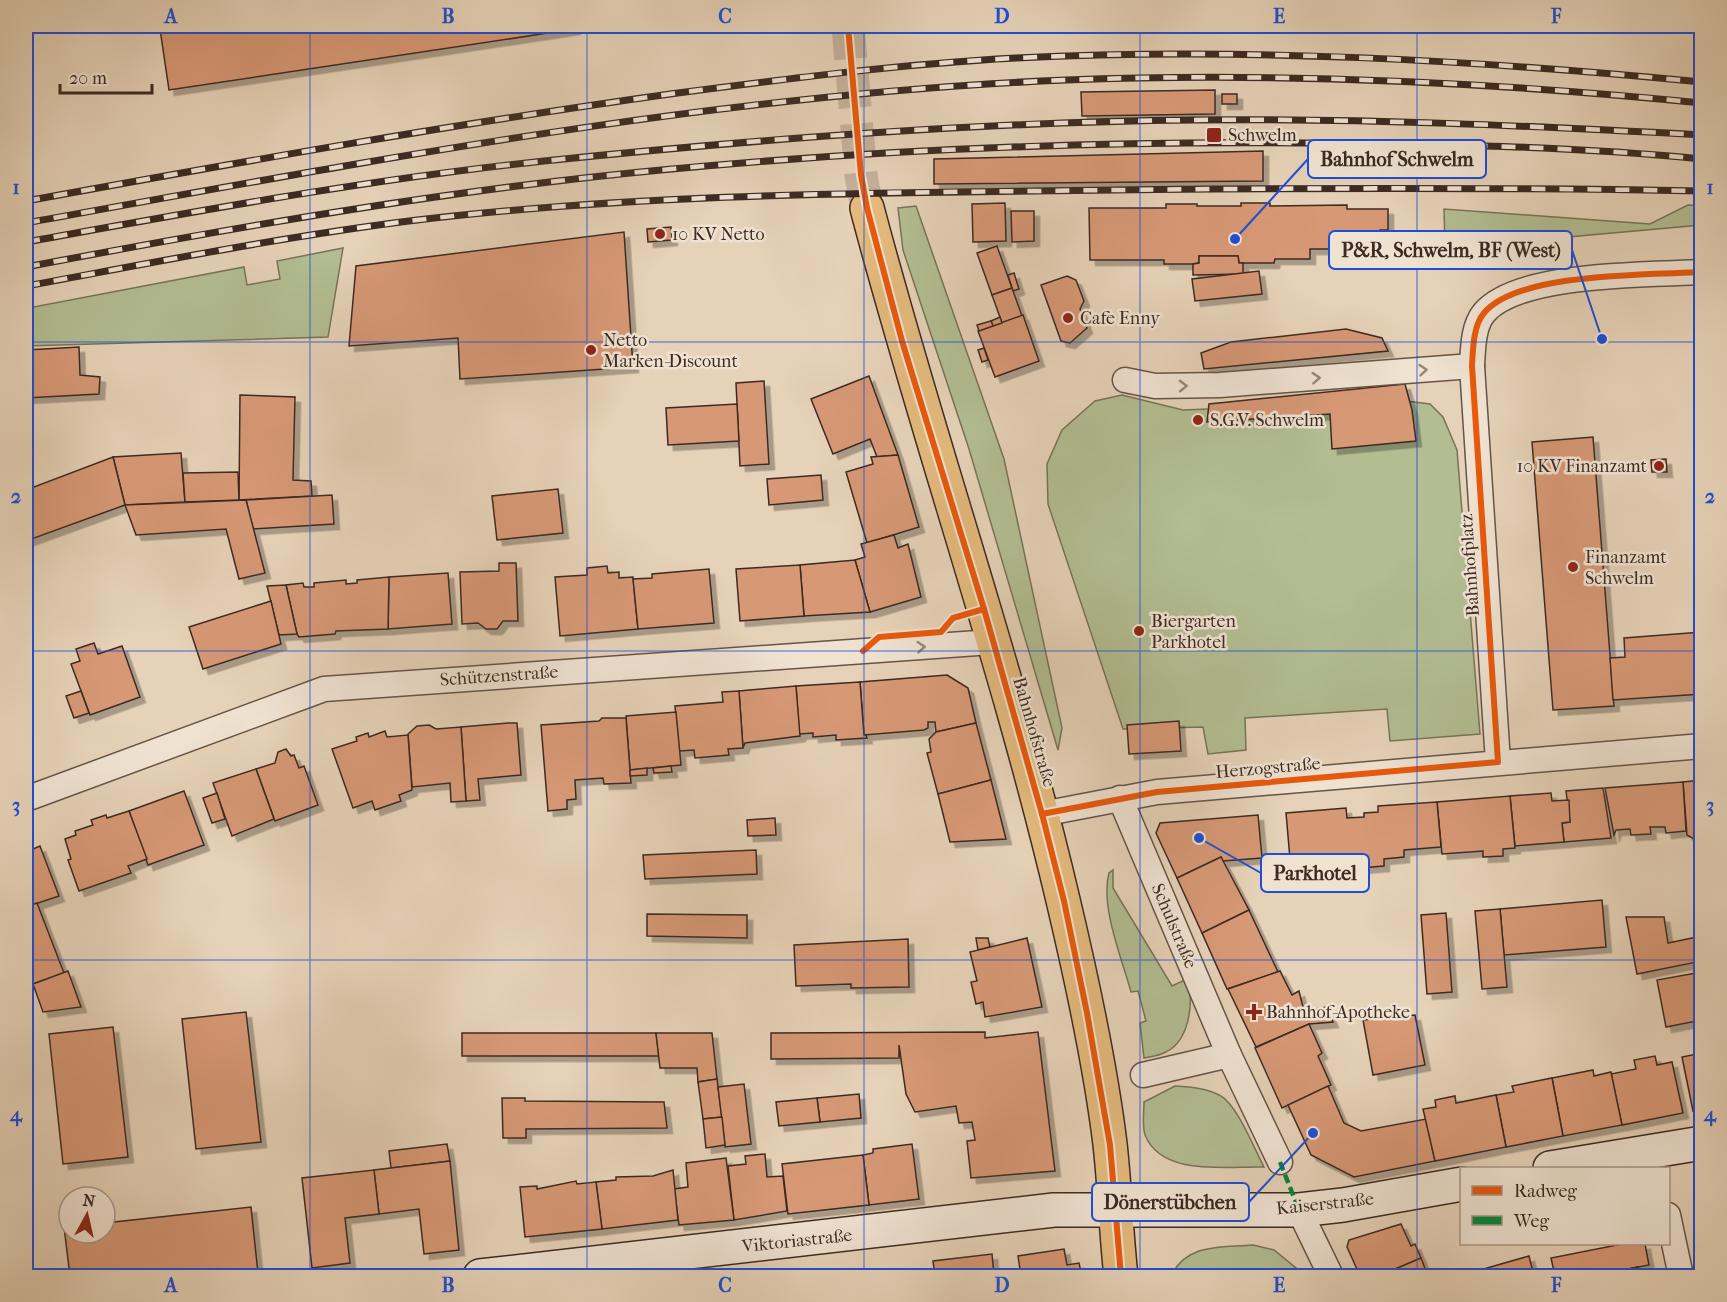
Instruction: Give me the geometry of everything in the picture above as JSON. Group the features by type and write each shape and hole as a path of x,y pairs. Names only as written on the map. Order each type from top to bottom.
{"main road":[{"name":"Bahnhofstraße","path":"867,208 902,341 1042,814 1064,901 1099,1074 1110,1145 1121,1276"},
{"path":"1562,1167 1658,1159 1701,1143"},
{"name":"Kaiserstraße","path":"1114,1209 1299,1210 1342,1205 1460,1184"},
{"name":"Viktoriastraße","path":"480,1276 1054,1210 1114,1209"}],"street":[{"name":"Bahnhofplatz","path":"1498,762 1472,366 1474,336 1483,314 1502,297 1532,286 1701,272"},
{"path":"1125,380 1155,386 1220,385 1472,366"},
{"name":"Schützenstraße","path":"26,799 324,689 992,642"},
{"name":"Herzogstraße","path":"1042,814 1157,792 1701,746"},
{"name":"Schulstraße","path":"1120,798 1229,1054 1280,1162"},
{"path":"1143,1075 1229,1054"},
{"path":"1299,1210 1330,1276"},
{"path":"1670,1224 1681,1276"}],"green space":[{"path":"1688,205 1701,206 1701,225 1445,248 1444,209 1650,224"},
{"path":"916,206 1004,459 1062,728 1058,750 969,449 903,250 898,208"},
{"path":"343,248 328,337 26,346 26,325 31,324 28,308 244,267 247,285 280,279 277,261"},
{"path":"1122,395 1183,410 1406,401 1430,404 1443,417 1457,450 1480,734 1390,741 1387,709 1245,718 1246,750 1208,754 1203,727 1123,729 1048,504 1047,464 1062,430 1095,401"},
{"path":"1113,870 1113,888 1172,986 1187,979 1189,987 1189,1017 1177,1043 1168,1051 1144,1058 1140,1023 1146,1021 1138,991 1131,992 1107,901 1109,873"},
{"path":"1175,1086 1210,1091 1227,1101 1251,1139 1264,1167 1197,1166 1166,1158 1153,1148 1144,1131 1144,1102"},
{"path":"1253,1245 1274,1250 1296,1268 1264,1276 1171,1276 1178,1265 1195,1252 1217,1247"}],"building":[{"path":"182,26 574,26 575,29 169,90 160,29"},
{"path":"1215,90 1215,114 1082,116 1081,92"},
{"path":"1222,94 1237,94 1237,104 1222,104"},
{"path":"1263,151 1263,181 934,184 934,159"},
{"path":"1005,203 1006,241 973,242 972,204"},
{"path":"1241,203 1270,203 1270,206 1347,205 1347,209 1388,209 1388,230 1380,230 1381,249 1310,249 1310,259 1275,259 1274,263 1239,263 1238,256 1199,256 1199,263 1193,264 1164,264 1164,260 1090,260 1089,208 1166,208 1166,204 1241,206"},
{"path":"1011,211 1034,211 1034,241 1012,242"},
{"name":"10 KV Netto","path":"671,227 672,240 648,242 647,229"},
{"path":"624,232 633,367 460,379 458,338 349,346 356,266"},
{"path":"997,246 1012,288 992,295 977,253"},
{"path":"1199,256 1238,256 1239,263 1243,263 1243,274 1193,275 1193,264 1199,263"},
{"path":"1259,271 1262,294 1195,301 1192,279"},
{"path":"1014,273 1019,289 1013,291 1008,275"},
{"name":"Cafe Enny","path":"1067,276 1076,280 1084,301 1080,309 1087,328 1070,343 1061,341 1041,285"},
{"path":"1012,288 1022,316 1002,323 992,295"},
{"path":"1023,315 1039,361 995,377 978,331"},
{"path":"1000,317 1002,323 993,326 991,321"},
{"path":"991,321 993,326 979,331 977,325"},
{"path":"1346,329 1382,338 1388,351 1204,369 1201,353 1231,342"},
{"path":"79,347 80,375 100,377 99,394 26,398 26,350"},
{"path":"984,348 988,360 982,362 978,350"},
{"path":"869,376 898,455 877,457 870,439 833,454 811,399"},
{"path":"764,381 769,464 740,466 736,383"},
{"path":"1405,384 1412,410 1416,441 1332,449 1330,414 1207,422 1209,404"},
{"path":"240,395 295,397 293,480 311,481 312,496 239,500"},
{"path":"737,404 739,441 668,445 666,408"},
{"name":"Finanzamt Schwelm","path":"1593,437 1614,706 1553,710 1532,442"},
{"path":"181,453 185,502 125,505 113,457"},
{"path":"898,455 919,527 867,543 846,472 873,464 871,457"},
{"path":"113,457 125,505 26,541 26,490"},
{"name":"10 KV Finanzamt","path":"1666,459 1667,472 1652,472 1651,460"},
{"path":"238,472 239,500 185,502 183,473"},
{"path":"821,475 823,500 769,505 767,479"},
{"path":"558,489 563,533 497,540 492,496"},
{"path":"332,495 334,524 253,529 246,500"},
{"path":"246,500 265,573 239,579 226,529 136,535 125,505"},
{"path":"894,535 898,548 908,544 921,597 870,612 855,560 865,557 861,544"},
{"path":"855,560 870,612 804,616 800,565"},
{"path":"499,563 516,563 518,621 503,621 497,629 486,629 478,623 462,624 460,572 499,571"},
{"path":"800,565 804,616 740,621 736,569"},
{"path":"607,566 608,573 619,572 619,578 633,577 638,629 560,636 555,577 587,575 587,568"},
{"path":"709,569 714,623 638,629 633,579 652,578 652,574"},
{"path":"448,573 452,624 388,629 389,577"},
{"path":"389,577 388,629 336,631 335,634 299,637 297,634 286,585 303,583 304,587 314,587 314,583 346,580 346,584 357,583 357,580"},
{"path":"286,585 297,634 279,635 267,586"},
{"path":"271,601 281,644 203,669 189,627"},
{"path":"1702,632 1702,694 1613,700 1610,658 1625,657 1624,638"},
{"path":"94,643 98,654 122,646 140,697 90,715 71,664 80,661 76,649"},
{"path":"947,675 968,688 976,723 936,732 935,722 928,722 928,728 924,730 864,735 860,682"},
{"path":"860,682 864,735 867,738 836,740 836,735 813,737 813,733 799,734 796,686"},
{"path":"796,686 800,736 745,743 743,748 739,691"},
{"path":"81,691 89,713 74,718 66,696"},
{"path":"739,691 743,748 728,749 729,755 695,758 694,750 679,751 675,706 723,702 722,692"},
{"path":"676,712 681,765 630,770 626,716"},
{"path":"602,718 626,718 631,783 604,784 603,778 575,780 576,799 567,800 567,809 548,811 541,725 599,721"},
{"path":"1179,721 1181,751 1129,754 1127,725"},
{"path":"517,723 521,775 478,779 480,800 466,801 461,727"},
{"path":"976,723 991,780 938,794 927,753 931,752 929,739 936,732"},
{"path":"429,725 436,729 461,727 466,801 451,802 450,783 412,787 408,734 417,726"},
{"path":"385,731 387,737 408,735 412,790 399,795 401,801 375,810 372,801 353,808 332,749 357,741 356,737 368,733 369,737"},
{"path":"286,749 291,756 294,755 299,768 304,766 318,805 275,821 256,769 275,763 278,752"},
{"path":"671,766 672,772 654,773 653,768"},
{"path":"647,768 647,775 630,776 630,770"},
{"path":"256,769 274,819 232,836 213,783"},
{"path":"991,780 1006,839 950,842 938,794"},
{"path":"1702,780 1702,839 1694,839 1687,835 1683,782"},
{"path":"1683,782 1686,831 1666,833 1665,827 1650,827 1651,834 1631,835 1630,829 1616,830 1614,835 1605,788"},
{"path":"1603,788 1611,838 1564,842 1562,823 1570,822 1566,791"},
{"path":"184,791 204,845 148,865 129,811"},
{"path":"217,793 225,819 212,823 203,798"},
{"path":"1551,793 1552,801 1569,800 1570,822 1562,823 1564,842 1515,846 1510,796"},
{"path":"1510,796 1515,848 1503,849 1503,856 1483,857 1483,851 1442,854 1437,802"},
{"path":"1437,802 1441,847 1404,850 1404,857 1384,859 1384,866 1349,869 1349,861 1328,863 1327,856 1290,859 1286,813 1346,808 1347,818 1364,817 1364,813 1378,812 1378,806"},
{"path":"129,811 147,859 128,866 131,873 79,891 68,860 71,859 65,839 76,835 75,831 93,825 91,820"},
{"path":"1258,815 1262,858 1223,861 1221,857 1177,878 1156,833 1160,823"},
{"path":"775,818 776,835 748,836 747,820"},
{"path":"40,846 59,896 26,907 26,852"},
{"path":"756,850 757,874 645,879 643,855"},
{"path":"1221,857 1249,910 1202,933 1177,878"},
{"path":"1602,900 1606,947 1504,955 1500,909"},
{"path":"37,903 64,973 33,984 26,965 26,907"},
{"path":"1500,909 1507,987 1482,989 1475,911"},
{"path":"1249,910 1278,972 1227,989 1202,933"},
{"path":"1446,913 1452,992 1427,994 1421,915"},
{"path":"647,914 747,915 747,938 647,936"},
{"path":"1626,917 1664,917 1668,943 1702,936 1702,961 1637,974"},
{"path":"976,938 988,938 990,947 978,950"},
{"path":"1027,938 1042,1007 985,1017 983,1002 976,1004 971,982 977,981 970,952"},
{"path":"908,939 909,987 851,988 851,984 796,986 794,945"},
{"path":"68,971 81,1007 43,1012 33,984"},
{"path":"1280,971 1292,995 1299,991 1304,1011 1326,1007 1333,1022 1309,1024 1256,1047 1228,989"},
{"path":"1702,972 1702,1020 1666,1027 1657,980"},
{"path":"246,1012 261,1142 196,1149 182,1019"},
{"path":"1415,1015 1425,1065 1373,1075 1363,1020"},
{"path":"1309,1024 1322,1053 1318,1056 1331,1085 1282,1108 1255,1048"},
{"path":"113,1027 128,1157 63,1164 49,1034"},
{"path":"985,1032 985,1038 1038,1032 1055,1171 971,1178 967,1141 975,1140 972,1122 959,1123 956,1106 915,1112 906,1094 899,1045 899,1058 771,1059 771,1033"},
{"path":"462,1033 656,1033 659,1056 462,1056"},
{"path":"656,1033 712,1033 717,1079 698,1082 697,1068 660,1068"},
{"path":"1702,1053 1702,1109 1693,1111 1682,1057"},
{"path":"1655,1056 1657,1065 1672,1062 1683,1113 1622,1125 1611,1074 1636,1069 1634,1060"},
{"path":"1593,1070 1594,1076 1611,1072 1622,1125 1563,1136 1552,1078"},
{"path":"1552,1078 1563,1136 1506,1147 1496,1095 1514,1092 1512,1086"},
{"path":"717,1079 722,1117 703,1119 698,1082"},
{"path":"744,1084 751,1144 725,1147 718,1087"},
{"path":"1328,1086 1344,1123 1361,1131 1426,1119 1435,1161 1354,1177 1311,1155 1288,1105"},
{"path":"859,1094 861,1118 820,1122 817,1098"},
{"path":"1496,1095 1506,1147 1435,1161 1423,1109 1436,1107 1435,1100 1455,1096 1456,1103"},
{"path":"502,1098 525,1098 525,1101 664,1102 667,1128 526,1129 526,1138 503,1138"},
{"path":"817,1098 820,1122 779,1126 776,1102"},
{"path":"722,1117 725,1145 706,1148 703,1119"},
{"path":"447,1144 450,1161 391,1168 389,1151"},
{"path":"912,1144 919,1199 869,1205 863,1155 873,1153 873,1149"},
{"path":"765,1154 767,1177 783,1176 787,1211 734,1220 728,1166 746,1164 745,1156"},
{"path":"863,1155 869,1205 788,1214 782,1164"},
{"path":"726,1158 734,1220 679,1225 674,1189 688,1187 686,1163"},
{"path":"450,1161 459,1250 424,1254 419,1209 379,1214 374,1170"},
{"path":"374,1170 379,1214 345,1218 350,1263 312,1268 302,1178"},
{"path":"673,1170 678,1220 602,1229 596,1182 616,1180 616,1177 653,1176"},
{"path":"576,1181 577,1184 596,1182 602,1229 525,1237 520,1187 537,1186 537,1189"},
{"path":"251,1207 258,1273 230,1276 70,1276 66,1245 117,1245 117,1222"},
{"path":"1401,1224 1411,1246 1415,1244 1421,1258 1379,1276 1360,1276 1347,1247 1349,1240"},
{"path":"1617,1245 1645,1245 1649,1265 1592,1276 1555,1276 1551,1258"},
{"path":"1064,1249 1067,1265 1079,1263 1082,1276 1021,1276 1018,1256"},
{"path":"992,1254 994,1276 935,1276 933,1261"},
{"path":"1529,1256 1534,1276 1467,1276 1466,1274"},
{"path":"1421,1258 1426,1271 1422,1273 1423,1276 1379,1276"},
{"path":"1638,1267 1640,1276 1594,1276"},
{"path":"1465,1270 1467,1276 1443,1276 1443,1275"}],"tunnel":[{"path":"848,26 861,175 867,208"}],"railway":[{"path":"26,201 347,144 670,94 886,68 973,61 1102,55 1273,55 1530,67 1702,82"},
{"path":"26,223 284,176 544,134 674,115 935,88 1066,80 1305,78 1464,84 1702,103"},
{"path":"26,242 284,197 479,168 868,133 1113,121 1321,120 1448,123 1702,135"},
{"path":"26,267 263,224 501,188 661,170 822,157 1063,145 1224,143 1503,146 1702,159"},
{"path":"26,286 368,226 494,212 648,201 880,193 1201,189 1451,188 1702,191"}],"marked path":[{"path":"1280,1162 1299,1210"}],"cycle path":[{"path":"848,26 861,175 867,208 902,341 984,609 1064,901 1087,1013 1110,1145 1121,1276"},
{"path":"1042,814 1157,792 1498,762 1472,366 1474,338 1480,318 1501,300 1525,290 1554,283 1619,275 1702,272"},
{"path":"863,651 879,637 941,632 953,618 984,609"}],"place":[{"name":"Schwelm","path":"1214,135"},
{"name":"10 KV Netto","path":"660,234"},
{"name":"Bahnhof Schwelm","path":"1235,239"},
{"name":"Cafe Enny","path":"1068,318"},
{"name":"P&R, Schwelm, BF (West)","path":"1602,339"},
{"name":"Netto Marken-Discount","path":"591,350"},
{"name":"S.G.V. Schwelm","path":"1198,420"},
{"name":"10 KV Finanzamt","path":"1659,466"},
{"name":"Finanzamt Schwelm","path":"1573,567"},
{"name":"Biergarten Parkhotel","path":"1139,631"},
{"name":"Parkhotel","path":"1199,838"},
{"name":"Bahnhof-Apotheke","path":"1254,1012"},
{"name":"Dönerstübchen","path":"1313,1133"}]}
